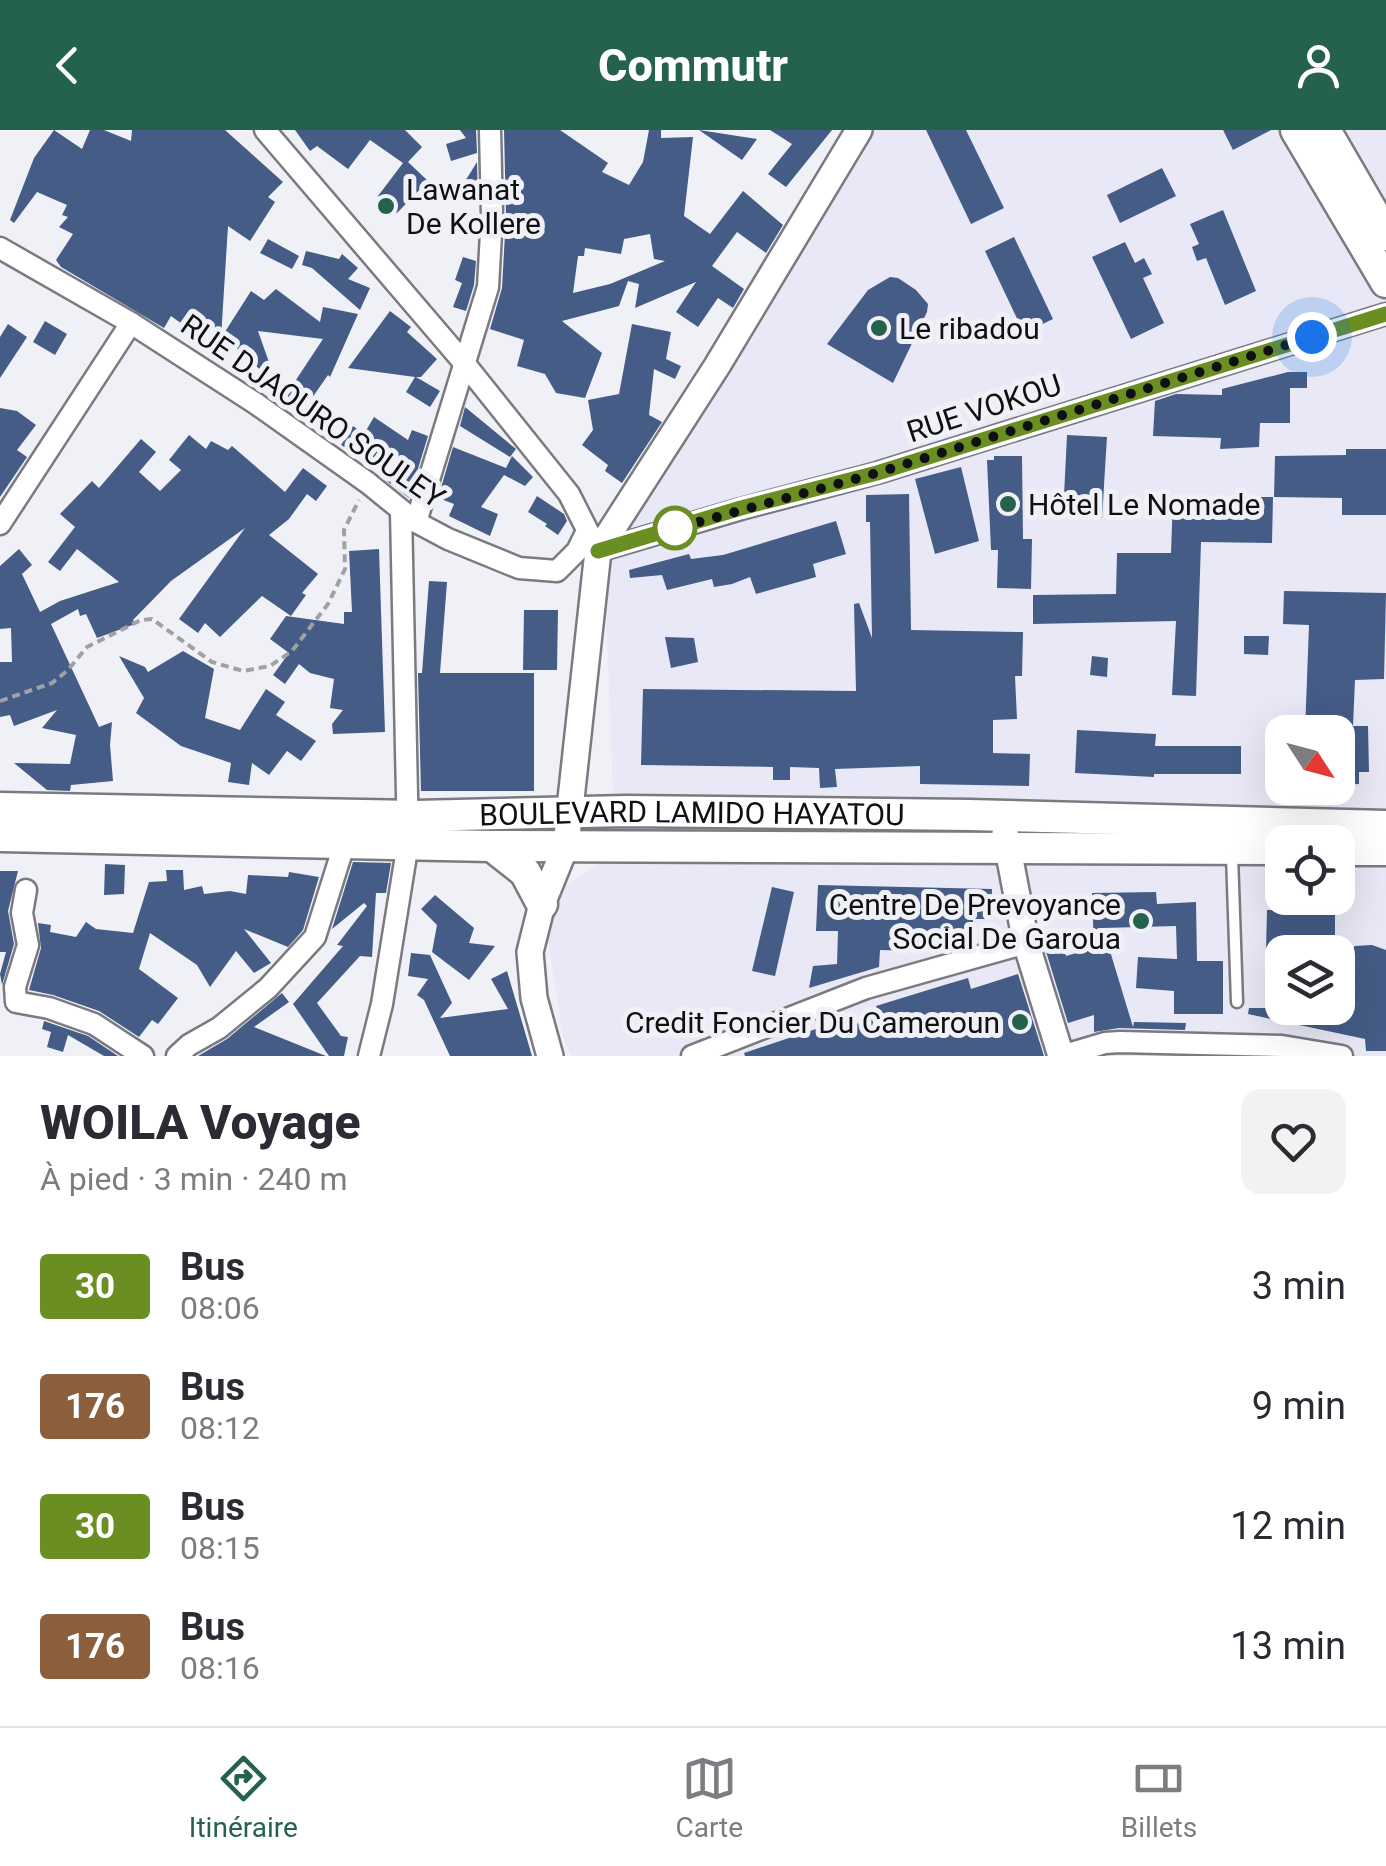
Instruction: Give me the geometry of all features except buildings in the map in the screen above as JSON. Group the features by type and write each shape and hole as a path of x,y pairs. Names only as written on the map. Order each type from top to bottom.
{"main road":[{"path":"1296,130 1386,282"},
{"path":"1325,130 1386,236"},
{"name":"BOULEVARD LAMIDO HAYATOU","path":"0,808 44,823 345,842 407,829 570,812 1004,831 1265,849"},
{"name":"BOULEVARD LAMIDO HAYATOU","path":"0,836 44,823 407,829 492,846 1004,831 1386,826"},
{"path":"492,846 526,872 542,904"},
{"path":"1355,850 1386,850"}],"street":[{"path":"265,130 465,364 569,494 593,541"},
{"path":"368,1056 382,1004 407,829 409,517 465,364 488,287 492,215 490,130"},
{"path":"550,1056 534,998 530,952 542,904 566,845 593,541 717,366 859,130"},
{"name":"RUE DJAOURO SOULEY","path":"0,248 131,323 255,403 409,517 448,539 519,568 558,571 593,541"},
{"name":"RUE VOKOU","path":"593,541 877,473 1386,314"},
{"path":"0,524 131,323"},
{"path":"1004,831 1026,944 1061,1056 1120,1042 1282,1046 1342,1056"},
{"path":"177,1056 268,988 307,947 321,921 345,842"},
{"path":"26,890 22,913 28,946 16,986 16,1002 49,1008 94,1024 142,1056"},
{"path":"692,1056 866,988 1026,944"}],"lane":[{"path":"1232,848 1237,1002"}],"path":[{"path":"0,701 52,683 88,647 141,620 152,619 212,662 244,670 270,666 292,651 328,604 344,569 344,530 368,483"}],"shaded area":[{"path":"859,130 1386,130 1386,1056 571,1056 563,1037 547,933 565,887 611,855 615,845 604,555"}],"bus line":[{"name":"30","path":"598,551 877,473 1386,314"}],"place":[{"name":"Lawanat De Kollere","path":"386,206"},
{"name":"Le ribadou","path":"879,328"},
{"name":"Hôtel Le Nomade","path":"1008,504"},
{"name":"Centre De Prevoyance Social De Garoua","path":"1141,921"},
{"name":"Credit Foncier Du Cameroun","path":"1020,1022"}],"route":[{"path":"675,528 670,530 877,473 1312,337"}]}
